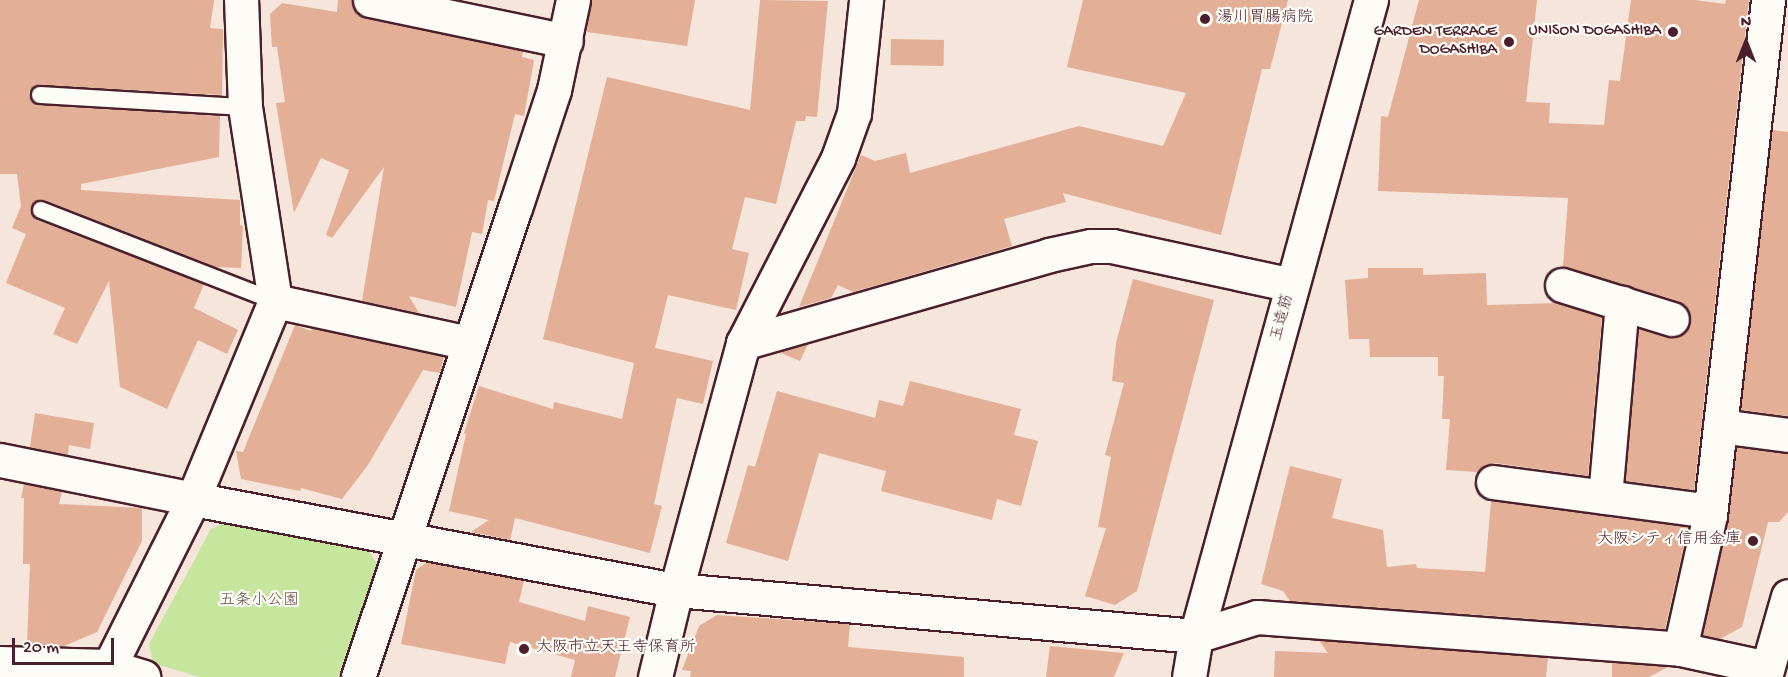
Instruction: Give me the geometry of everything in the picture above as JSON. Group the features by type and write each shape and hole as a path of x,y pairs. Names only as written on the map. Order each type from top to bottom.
{"street":[{"path":"106,671 193,499 275,301 245,107 241,0"},
{"path":"370,0 566,41"},
{"path":"358,677 554,90 573,0"},
{"path":"655,677 676,590 744,343 838,158 854,113 866,0"},
{"name":"玉造筋","path":"1189,677 1197,636 1371,0"},
{"path":"1680,649 1710,511 1768,0"},
{"path":"744,343 1049,255 1091,246 1112,246 1292,285"},
{"path":"1562,285 1672,319"},
{"path":"275,301 469,343"},
{"path":"1605,497 1622,303"},
{"path":"1720,426 1788,435"},
{"path":"0,460 193,499 676,590 1197,636 1257,617 1680,649 1766,672 1788,596"},
{"path":"1493,482 1710,511"},
{"name":"玉造筋","path":"1178,677 1197,636"},
{"path":"0,663 106,671 143,677"}],"lane":[{"path":"40,95 245,107"},
{"path":"41,210 275,301"}],"green space":[{"name":"五条小公園","path":"229,521 367,548 377,564 338,677 199,677 153,663 149,644 211,529"}],"building":[{"path":"0,0 214,0 210,28 223,29 222,95 41,85 35,86 30,94 31,100 39,105 220,116 219,157 81,184 81,190 240,200 240,225 243,226 241,268 216,267 45,200 35,202 31,207 33,216 37,220 204,284 194,308 238,330 227,354 198,340 167,409 120,387 109,281 77,344 53,334 65,308 6,283 26,234 12,228 21,206 17,174 0,174"},
{"path":"338,0 352,0 357,14 366,18 523,51 522,57 534,60 524,116 515,114 494,201 488,200 482,234 472,232 456,307 409,296 419,313 362,301 384,167 332,238 326,235 349,170 321,158 294,213 276,103 285,102 277,47 272,47 270,14 282,3 337,12"},
{"path":"591,0 695,0 687,46 587,32"},
{"path":"760,0 828,1 817,117 806,116 805,121 796,121 776,204 745,197 732,249 749,253 736,310 668,295 655,348 713,361 703,404 677,398 654,504 662,506 650,553 515,518 510,540 471,532 489,520 449,511 466,434 464,433 479,386 553,409 554,402 622,419 634,363 543,339 607,77 750,110"},
{"path":"1083,0 1288,0 1270,69 1262,69 1221,235 1063,193 1066,202 1004,219 1012,246 853,292 838,285 831,298 799,307 861,155 875,161 906,153 910,173 1079,126 1163,146 1186,93 1067,67"},
{"path":"1419,0 1537,0 1526,102 1550,103 1549,123 1604,125 1609,80 1620,81 1631,0 1694,0 1725,4 1726,0 1749,0 1694,490 1625,481 1639,328 1666,337 1677,337 1685,332 1690,324 1690,314 1685,306 1678,301 1563,267 1568,198 1378,191 1381,116 1388,117"},
{"path":"891,39 944,40 944,66 891,65"},
{"path":"1772,130 1788,132 1788,416 1741,410"},
{"path":"1368,268 1423,268 1423,275 1486,273 1487,305 1558,303 1602,317 1588,476 1495,463 1485,465 1477,472 1446,470 1450,419 1442,419 1444,376 1438,376 1438,357 1370,357 1369,339 1349,339 1345,280 1368,278"},
{"path":"1133,279 1214,300 1137,591 1115,605 1085,596 1106,528 1098,527 1111,457 1105,455 1124,383 1112,381 1116,343"},
{"path":"295,325 311,331 312,328 444,357 440,373 423,370 368,465 342,499 301,488 300,491 241,479 236,451 243,452"},
{"path":"808,344 800,361 781,353 782,351"},
{"path":"910,381 1021,409 1014,435 1038,441 1021,506 997,499 992,520 881,491 886,471 819,453 788,561 726,543 748,465 755,467 777,391 875,418 879,400 903,406"},
{"path":"35,413 94,423 90,449 69,445 68,455 30,447"},
{"path":"1737,447 1788,453 1788,512 1779,522 1768,522 1742,627 1720,639 1702,635 1728,519"},
{"path":"1290,466 1342,479 1332,518 1383,530 1387,567 1416,564 1417,568 1485,572 1491,501 1688,527 1665,629 1290,601 1283,591 1261,584"},
{"path":"24,484 62,492 59,504 142,508 142,541 97,632 64,646 27,645 30,564 23,564 24,498 21,498"},
{"path":"427,562 524,580 519,602 585,621 588,606 630,617 615,677 571,677 575,660 510,642 505,664 401,644 416,570"},
{"path":"717,615 850,624 848,647 964,657 964,677 690,677 691,671 682,670 699,626"},
{"path":"1319,640 1548,658 1546,677 1274,677 1275,651 1328,653"},
{"path":"1050,646 1124,653 1114,677 1046,677"},
{"path":"1612,663 1668,667 1649,677 1612,677"}],"place":[{"name":"湯川胃腸病院","path":"1205,19"},
{"name":"UNISON DOGASHIBA","path":"1673,32"},
{"name":"GARDEN TERRACE DOGASHIBA","path":"1509,42"},
{"name":"大阪シティ信用金庫","path":"1753,541"},
{"name":"大阪市立天王寺保育所","path":"524,649"}]}
